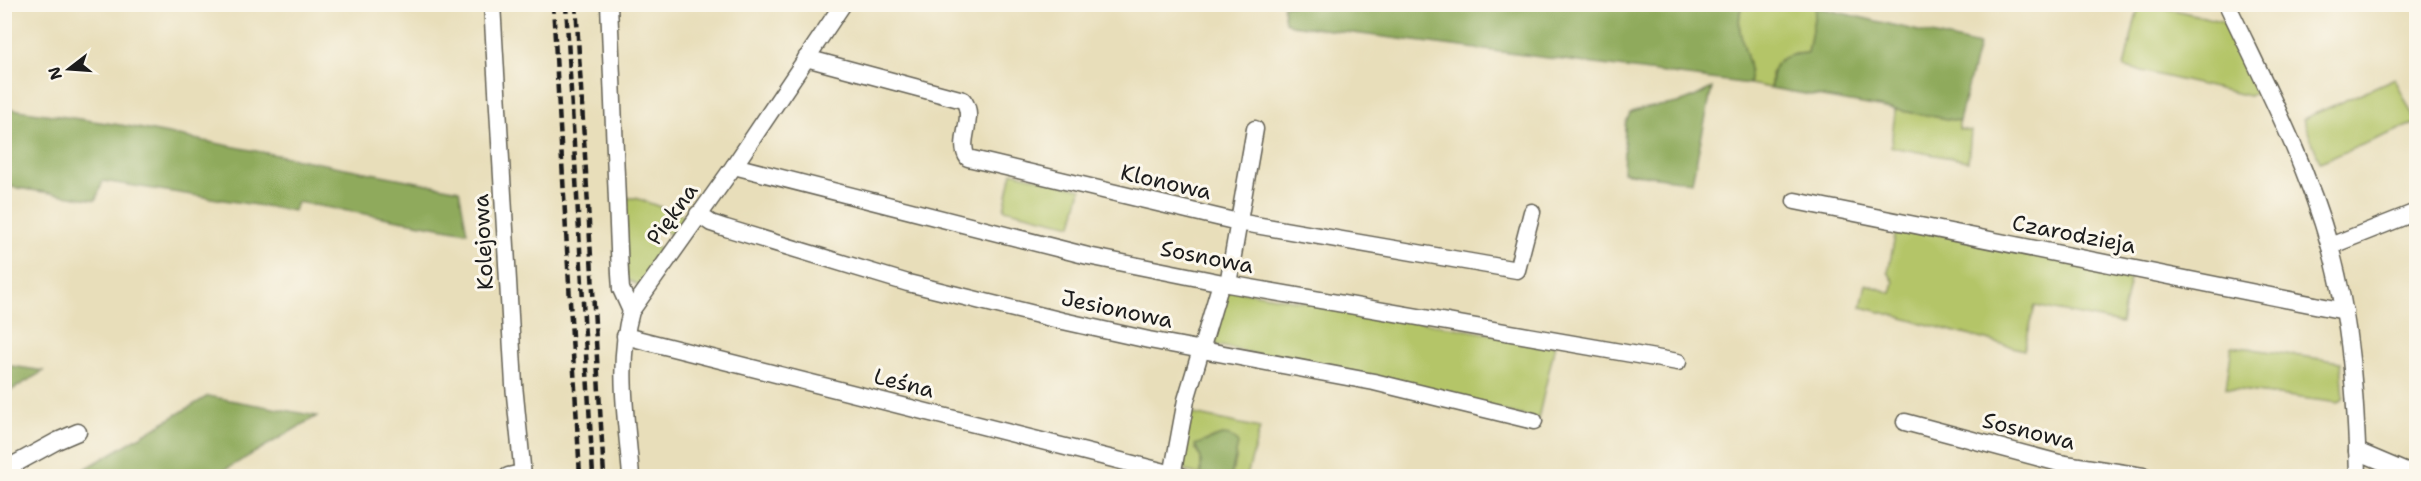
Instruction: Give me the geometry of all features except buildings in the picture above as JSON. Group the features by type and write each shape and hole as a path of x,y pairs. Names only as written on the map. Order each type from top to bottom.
{"street":[{"name":"Kolejowa","path":"492,4 518,475"},
{"path":"609,4 621,289 631,311"},
{"name":"Piękna","path":"631,477 625,393 625,336 631,311 734,166 843,4"},
{"path":"2227,4 2293,143 2330,246 2345,311 2356,416 2358,477"},
{"name":"Klonowa","path":"806,58 963,100 967,105 969,118 964,147 968,158 1238,222 1516,270 1532,212"},
{"name":"Leśna","path":"625,336 1175,476 1186,400 1224,284 1255,129"},
{"name":"Sosnowa","path":"734,166 1088,256 1224,284 1678,362"},
{"name":"Czarodzieja","path":"1795,201 2345,311"},
{"path":"2330,246 2416,213"},
{"name":"Jesionowa","path":"698,214 711,223 726,228 908,283 1064,321 1201,350 1374,382 1534,421"},
{"name":"Sosnowa","path":"1905,422 2059,463 2143,477"},
{"path":"4,470 78,432"},
{"path":"2357,451 2416,477"}],"green space":[{"path":"1807,4 1816,7 1808,53 1791,54 1771,73 1771,88 1749,84 1749,65 1739,27 1742,5"},
{"path":"2139,4 2153,5 2225,22 2258,92 2249,96 2124,67"},
{"path":"1283,5 1742,5 1739,27 1749,66 1749,84 1291,25 1285,22"},
{"path":"1816,7 1979,45 1959,121 1771,88 1773,71 1779,60 1791,55 1808,53"},
{"path":"2395,78 2416,123 2320,162 2303,119"},
{"path":"1712,88 1692,182 1623,172 1625,125 1630,113 1685,101"},
{"path":"5,108 127,126 459,190 467,232 297,202 294,211 103,181 96,200 5,186"},
{"path":"1895,110 1959,121 1959,129 1971,131 1968,161 1891,147"},
{"path":"1012,172 1081,189 1072,225 1004,209"},
{"path":"627,198 636,198 687,217 674,237 654,223 644,237 664,253 640,286 626,279 625,201"},
{"path":"1897,225 2131,274 2121,323 2035,306 2024,350 1861,307 1866,284 1891,293 1894,282 1888,272"},
{"path":"1222,288 1555,345 1538,419 1207,343"},
{"path":"2232,346 2341,362 2344,398 2339,403 2226,388"},
{"path":"5,365 44,371 5,394"},
{"path":"208,396 317,416 223,471 226,476 73,476"},
{"path":"1189,413 1260,428 1247,476 1231,476 1237,456 1222,435 1207,440 1195,448 1201,458 1201,475 1186,471 1181,463"},
{"path":"1222,435 1232,437 1238,444 1231,476 1201,475 1201,458 1195,445"},
{"path":"2370,465 2398,476 2371,476"}],"railway":[{"path":"553,4 580,476"},
{"path":"566,4 593,476"},
{"path":"576,4 604,476"}]}
